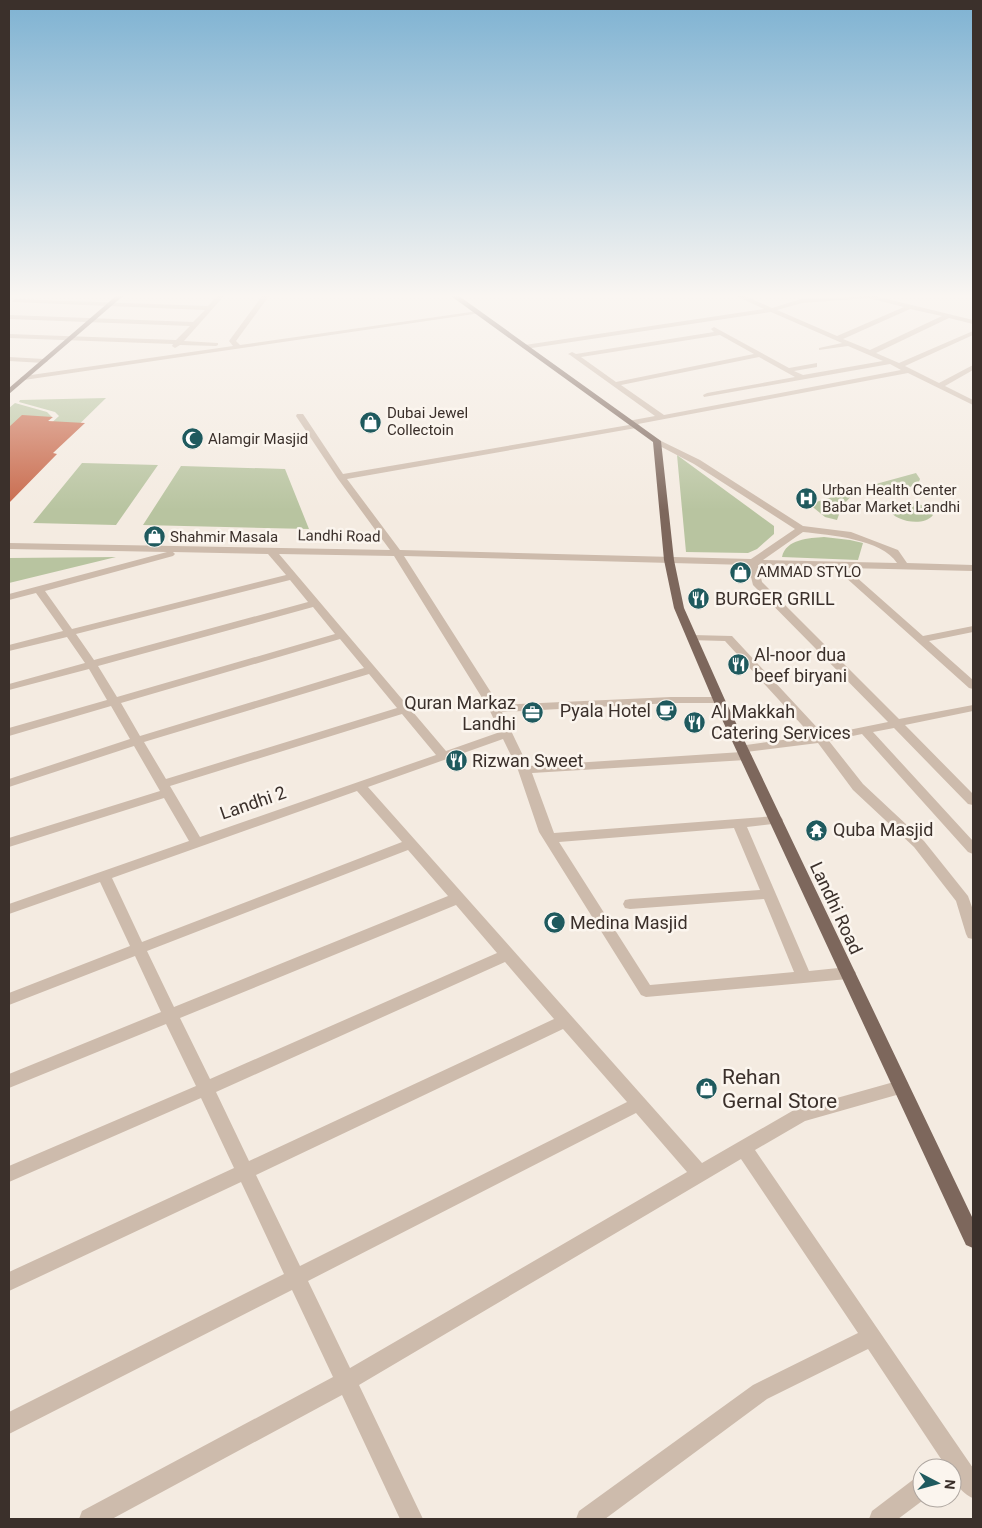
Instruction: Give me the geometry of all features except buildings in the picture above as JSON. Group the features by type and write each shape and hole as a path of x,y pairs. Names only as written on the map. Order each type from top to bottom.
{"main road":[{"path":"9,392 37,367"},
{"path":"553,367 657,441"},
{"name":"Landhi Road","path":"657,441 669,560 679,608 719,700 973,1239"}],"street":[{"path":"24,378 99,367"},
{"path":"591,367 662,417"},
{"path":"615,384 698,367"},
{"path":"782,367 819,388"},
{"path":"787,370 802,367"},
{"path":"707,395 858,367"},
{"path":"901,367 973,403"},
{"path":"939,386 972,367"},
{"path":"341,478 634,425 662,417 908,371"},
{"path":"300,416 341,478 397,553 495,709 524,770 546,832 646,991 848,973"},
{"path":"657,441 697,462 800,530 848,534 895,552 905,567"},
{"path":"800,530 752,563 756,583 898,723 973,801"},
{"name":"Landhi Road","path":"9,546 397,553 973,568"},
{"path":"9,597 185,550"},
{"path":"271,551 444,756"},
{"path":"837,565 973,686"},
{"path":"9,648 292,577"},
{"path":"39,590 90,663 197,842"},
{"path":"9,687 90,663 315,604"},
{"path":"922,639 973,629"},
{"path":"9,732 112,700 342,635"},
{"path":"692,638 728,638 821,739 858,788 919,844 963,900 973,934"},
{"path":"9,783 136,741 371,670"},
{"path":"495,709 671,700 719,700"},
{"path":"524,770 744,752 821,739 973,708"},
{"path":"9,843 165,788 404,709"},
{"path":"865,730 973,849"},
{"name":"Landhi 2","path":"9,909 508,733"},
{"path":"359,785 700,1174"},
{"path":"550,838 776,820"},
{"path":"739,823 804,977"},
{"path":"9,999 410,844"},
{"path":"104,875 344,1382 412,1519"},
{"path":"630,904 769,894"},
{"path":"9,1081 169,1014 458,898"},
{"path":"9,1174 507,955"},
{"path":"9,1282 566,1021"},
{"path":"90,1519 344,1382 800,1115 901,1087"},
{"path":"9,1423 639,1104"},
{"path":"744,1148 872,1338 947,1458"},
{"path":"587,1519 760,1392 872,1338"},
{"path":"962,1476 973,1487"},
{"path":"880,1519 912,1495"}],"green space":[{"path":"106,398 55,448 25,447 59,416 55,412 19,402 20,400"},
{"path":"15,403 47,412 52,417 28,440 9,439 9,408"},
{"path":"677,455 774,526 774,534 757,549 748,553 686,552"},
{"path":"82,463 158,465 116,525 33,523"},
{"path":"181,466 285,469 309,529 143,525"},
{"path":"916,473 920,479 918,484 905,489 879,491 865,487"},
{"path":"857,490 842,506 837,520 825,517 809,504"},
{"path":"914,503 923,506 931,511 933,515 929,519 917,522 903,520 888,509 894,504"},
{"path":"824,537 863,543 858,560 782,557 784,551 793,543 805,539"},
{"path":"116,557 9,583 9,558"}],"place":[{"name":"Dubai Jewel Collectoin","path":"371,422"},
{"name":"Alamgir Masjid","path":"192,439"},
{"name":"Urban Health Center Babar Market Landhi","path":"806,499"},
{"name":"Shahmir Masala","path":"154,537"},
{"name":"AMMAD STYLO","path":"741,572"},
{"name":"BURGER GRILL","path":"699,599"},
{"name":"Al-noor dua beef biryani","path":"738,665"},
{"name":"Pyala Hotel","path":"667,711"},
{"name":"Quran Markaz Landhi","path":"532,713"},
{"name":"Al Makkah Catering Services","path":"695,722"},
{"name":"Rizwan Sweet","path":"456,761"},
{"name":"Quba Masjid","path":"817,830"},
{"name":"Medina Masjid","path":"554,923"},
{"name":"Rehan Gernal Store","path":"706,1089"}]}
